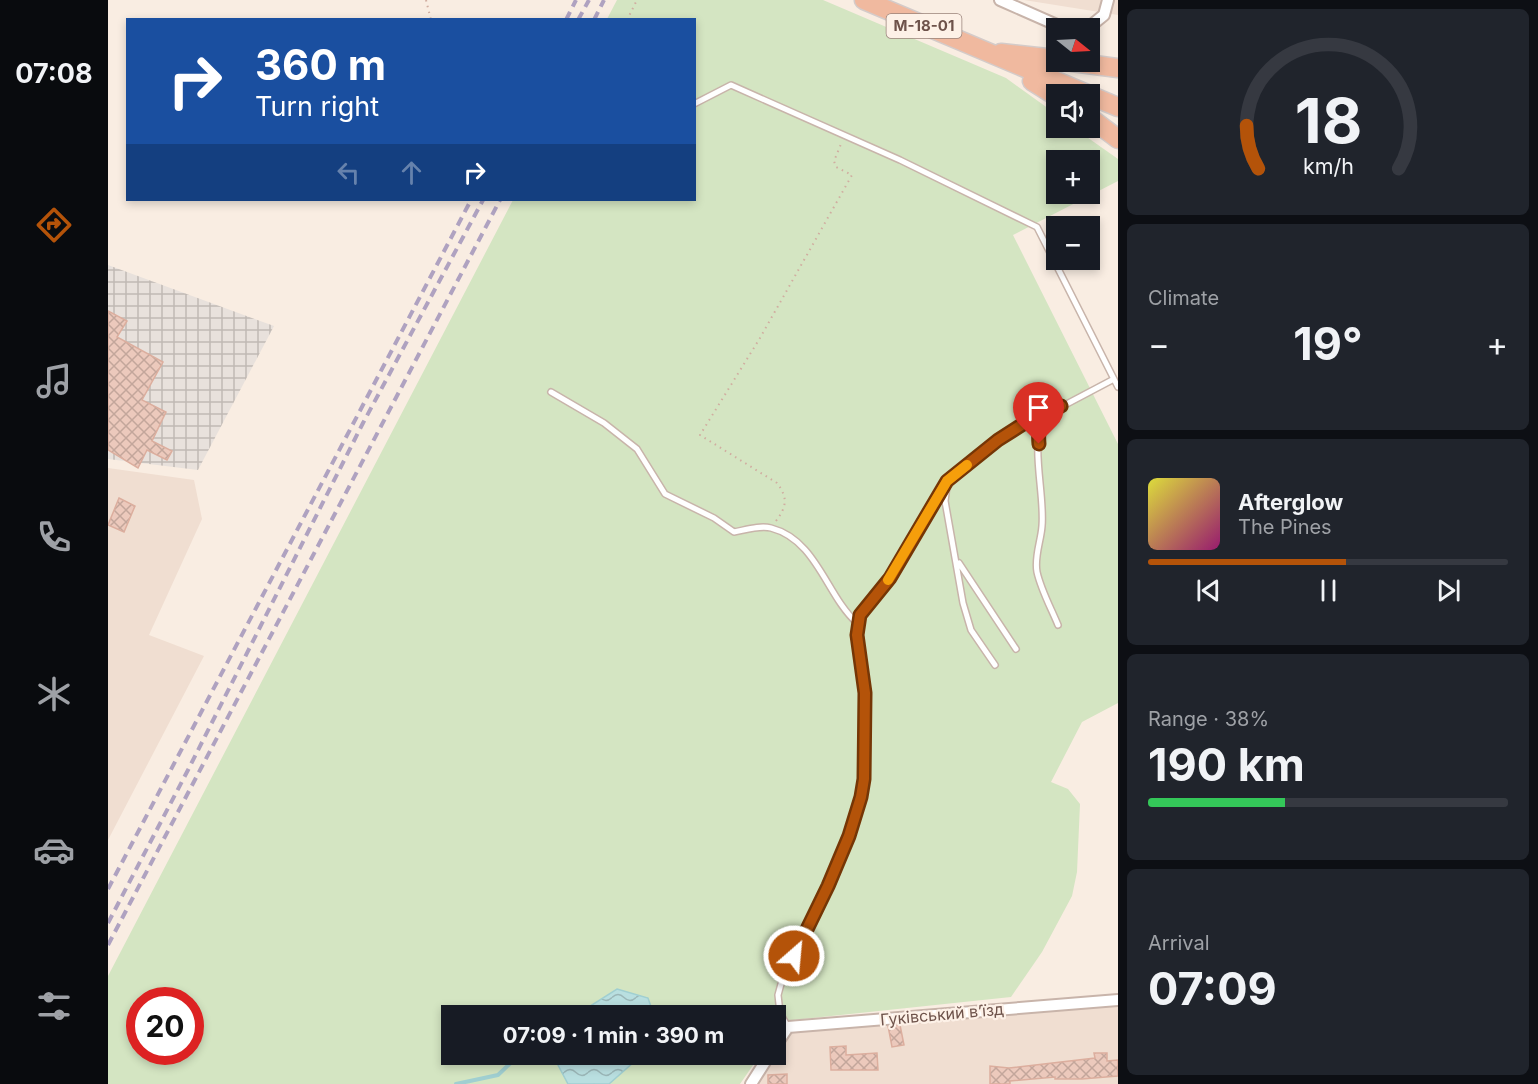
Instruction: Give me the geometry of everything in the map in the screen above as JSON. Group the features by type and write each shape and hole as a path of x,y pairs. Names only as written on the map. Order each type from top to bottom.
{"highway":[{"name":"М-18-01","path":"864,0 1061,84"},
{"name":"М-18-01","path":"984,52 1046,58"},
{"name":"М-18-01","path":"984,52 1046,90"},
{"path":"1100,66 1118,68"},
{"name":"М-18-01","path":"1100,100 1118,107"},
{"path":"1100,125 1118,139"}],"street":[{"path":"1000,0 1059,26 1088,28 1104,15 1108,0"},
{"name":"Гуківський в’їзд","path":"788,1027 1118,1000"},
{"path":"751,1084 763,1065"}],"lane":[{"path":"696,103 731,85 1037,226 1118,387"},
{"path":"1058,625 1037,573 1043,497 1038,433 1045,415 1114,379"},
{"path":"551,392 604,423 629,441 637,449 665,494 714,518 734,532 770,527 785,534 818,564 844,612 857,623"},
{"path":"788,1027 780,1013 778,995 784,973 828,886 849,836 864,779 865,693 857,623 895,570 947,481 998,440 1045,410 1061,406"},
{"path":"947,481 945,501 963,603 971,630 995,665"},
{"path":"957,559 1016,649"}],"path":[{"path":"426,0 430,18"},
{"path":"628,18 637,0"},
{"path":"770,527 785,508 786,495 777,483 700,435 760,338 852,175 836,167 834,161 844,136"}],"shaded area":[{"path":"1024,0 1118,0 1118,15"},
{"path":"108,265 274,326 198,470 108,459"},
{"path":"108,468 194,480 202,519 149,635 204,656 108,840"},
{"path":"1118,995 1118,1084 746,1084 759,1065 786,1065 787,1024"}],"green space":[{"path":"617,0 823,0 1006,78 1046,107 1046,138 1088,138 1118,159 1118,181 1100,190 1100,150 1046,150 1046,204 1073,204 1046,216 1013,235 1118,444 1118,703 1082,722 1051,782 1068,789 1080,804 1077,872 1072,896 1042,952 1011,997 786,1021 786,1005 441,1005 441,1065 753,1065 740,1084 108,1084 108,976 512,201 696,201 696,18 608,18"}],"water":[{"path":"617,989 648,998 650,1005 592,1005"},
{"path":"558,1065 630,1065 609,1084 568,1084"}],"building":[{"path":"108,311 127,321 117,337 163,362 142,400 166,412 152,441 172,451 167,460 147,450 138,468 108,450"},
{"path":"119,498 135,506 124,532 108,525"},
{"path":"900,1025 904,1045 892,1047 888,1026"},
{"path":"846,1046 846,1055 877,1053 878,1070 831,1070 830,1047"},
{"path":"1094,1053 1107,1053 1107,1061 1118,1060 1118,1076 1082,1079 1055,1079 1055,1077 1010,1081 1010,1084 990,1084 990,1066 1009,1068 1095,1058"},
{"path":"787,1074 787,1084 768,1084 768,1075"}],"waterway":[{"path":"456,1084 498,1075 509,1065"}],"railway":[{"path":"567,18 576,0"},
{"path":"579,18 589,0"},
{"path":"595,18 604,0"},
{"path":"108,889 470,201"},
{"path":"108,923 363,423 482,201"},
{"path":"108,945 499,201"}],"slow traffic":[{"path":"888,580 947,481 967,465"}],"route":[{"path":"794,956 828,886 849,836 861,797 864,779 865,693 857,635 860,615 890,578 947,481 998,440 1045,410 1061,406 1045,415 1039,425 1039,444"}]}
